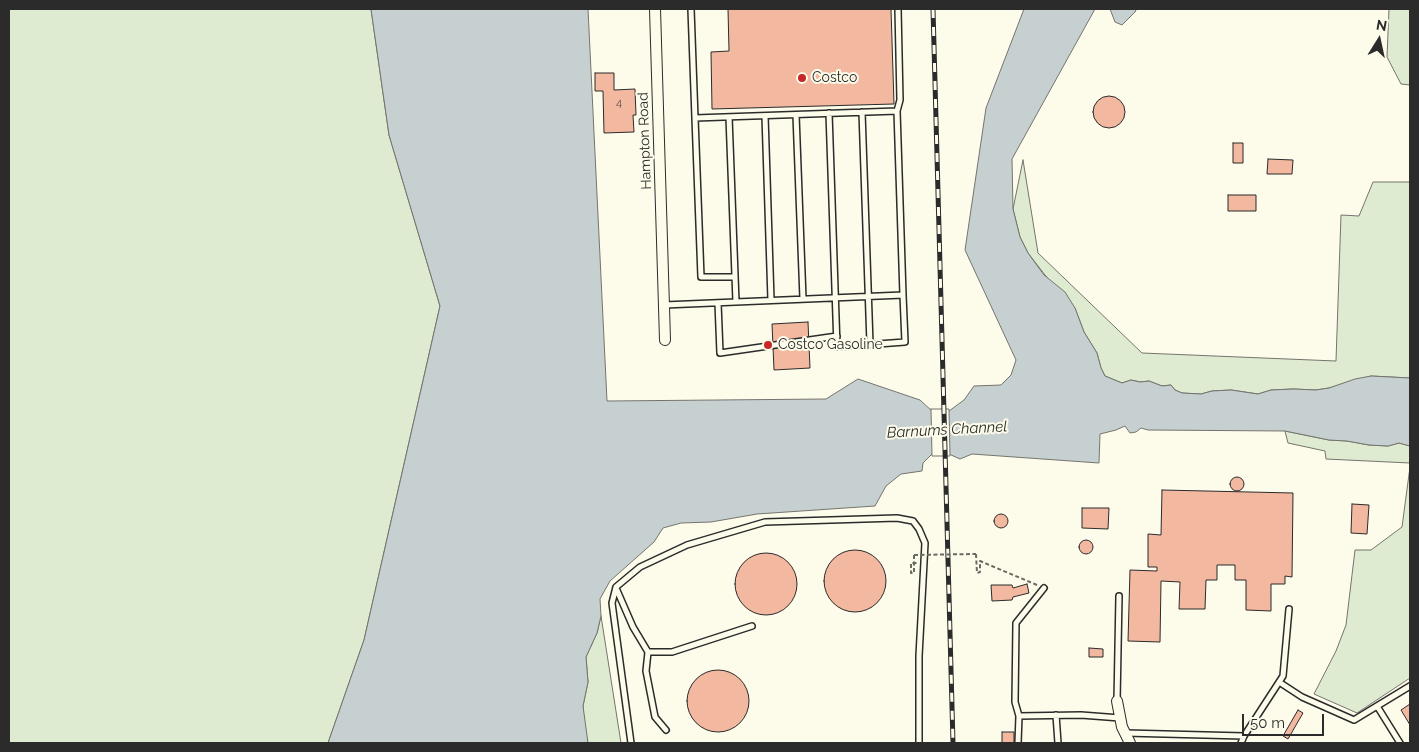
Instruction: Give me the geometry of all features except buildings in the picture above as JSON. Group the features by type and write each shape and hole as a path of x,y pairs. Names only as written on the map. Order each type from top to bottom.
{"street":[{"name":"Hampton Road","path":"655,9 664,340"},
{"path":"1117,701 1120,718 1130,743"}],"lane":[{"path":"691,9 701,277 735,277"},
{"path":"828,114 837,347 905,342 896,111 900,100 898,9"},
{"path":"695,118 896,111"},
{"path":"862,112 870,344"},
{"path":"796,115 803,299"},
{"path":"765,116 771,300"},
{"path":"729,117 736,302"},
{"path":"663,305 903,295"},
{"path":"718,302 720,353 837,336"},
{"path":"631,743 612,603 616,587 640,567 687,545 765,522 897,518 912,521 919,528 925,543 919,656 920,743"},
{"path":"616,587 633,627 648,652 646,672 655,717 666,730"},
{"path":"1018,743 1019,716 1015,702 1016,623 1044,588"},
{"path":"1117,701 1119,596"},
{"path":"1241,743 1283,676 1289,609"},
{"path":"648,652 672,652 752,626"},
{"path":"1279,682 1302,697 1354,720 1410,686"},
{"path":"1377,706 1400,743"},
{"path":"1019,716 1120,718"},
{"path":"1056,716 1058,743"},
{"path":"1125,733 1244,736"}],"path":[{"path":"911,563 911,573 914,573 914,555 976,554 977,573 980,572 980,561 1044,588"}],"green space":[{"path":"9,9 371,9 389,135 440,306 364,640 328,743 9,743"},
{"path":"1389,9 1410,9 1410,85 1401,84 1387,57"},
{"path":"1023,160 1038,253 1142,353 1336,361 1341,215 1359,216 1373,182 1410,182 1410,378 1371,376 1316,390 1271,390 1258,394 1231,390 1212,391 1201,394 1182,393 1175,390 1171,385 1162,386 1149,381 1131,380 1122,383 1105,376 1097,353 1084,332 1075,308 1045,275 1028,253 1020,237 1013,209"},
{"path":"1285,431 1329,440 1369,445 1388,446 1399,443 1410,446 1410,463 1326,459 1325,451 1288,443"},
{"path":"1410,467 1410,678 1357,713 1314,694 1336,651 1346,625 1355,550 1371,550 1402,527"},
{"path":"601,616 621,743 588,743 585,731 583,706 588,682 586,657 597,633"}],"water":[{"name":"Barnums Channel","path":"371,9 588,9 607,401 826,399 858,379 920,400 932,411 949,411 964,400 974,386 1001,385 1011,375 1016,360 965,250 986,108 1024,9 1095,9 1012,159 1013,209 1020,237 1028,253 1044,275 1065,292 1075,308 1084,332 1097,353 1105,376 1122,383 1131,380 1149,381 1162,386 1171,385 1175,390 1182,393 1201,394 1212,391 1231,390 1258,394 1271,390 1316,390 1371,376 1410,378 1410,446 1399,443 1388,446 1369,445 1329,440 1285,431 1148,430 1141,428 1136,432 1130,433 1125,426 1100,434 1099,463 972,454 960,459 949,454 933,453 923,463 922,471 901,474 886,486 875,506 757,514 711,522 681,523 663,528 654,542 610,581 600,599 601,616 597,633 586,657 588,682 583,706 588,743 328,743 364,640 440,306 389,135"},
{"path":"1110,9 1135,9 1136,11 1122,25 1115,22"}],"pier":[{"path":"931,409 949,409 950,456 932,456"}],"railway":[{"path":"933,9 953,743"}],"place":[{"name":"Costco","path":"802,78"},
{"name":"Costco Gasoline","path":"768,345"}]}
